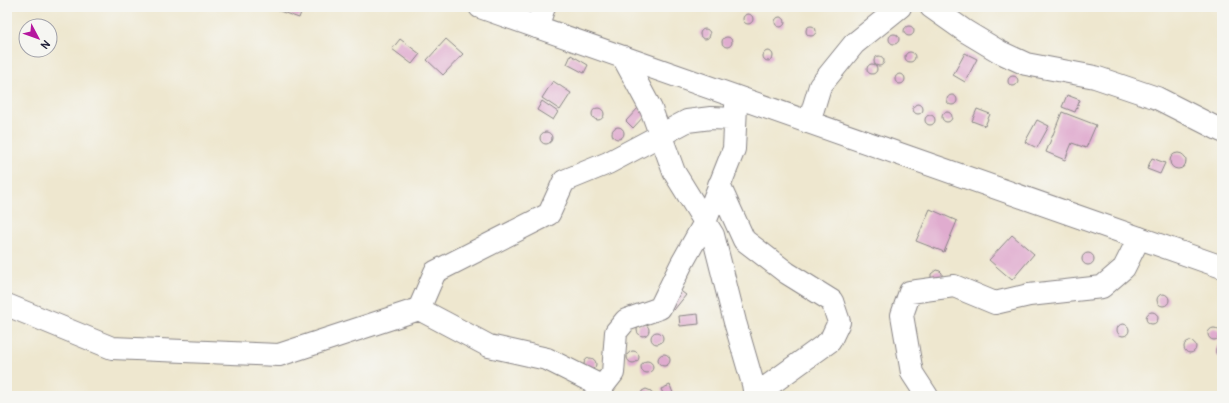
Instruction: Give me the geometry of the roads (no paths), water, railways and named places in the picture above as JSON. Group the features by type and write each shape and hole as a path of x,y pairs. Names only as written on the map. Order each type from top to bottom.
{"street":[{"path":"480,7 1222,267"},
{"path":"538,27 544,7"},
{"path":"809,122 820,86 854,44 900,7"},
{"path":"931,7 971,35 1000,52 1026,64 1095,77 1157,98 1222,131"},
{"path":"623,57 651,109 674,172 713,235 755,396 830,341 839,322 832,301 787,273 744,240 719,185"},
{"path":"7,305 112,348 279,355 419,309 489,346 547,359 599,391 613,373 616,332 626,320 660,308 681,265 705,222 734,149 736,97"},
{"path":"419,309 435,272 549,214 564,181 608,164 687,121 710,118 736,119"},
{"path":"927,396 912,373 902,315 910,292 954,286 996,303 1029,295 1102,287 1124,268 1140,238"}]}
